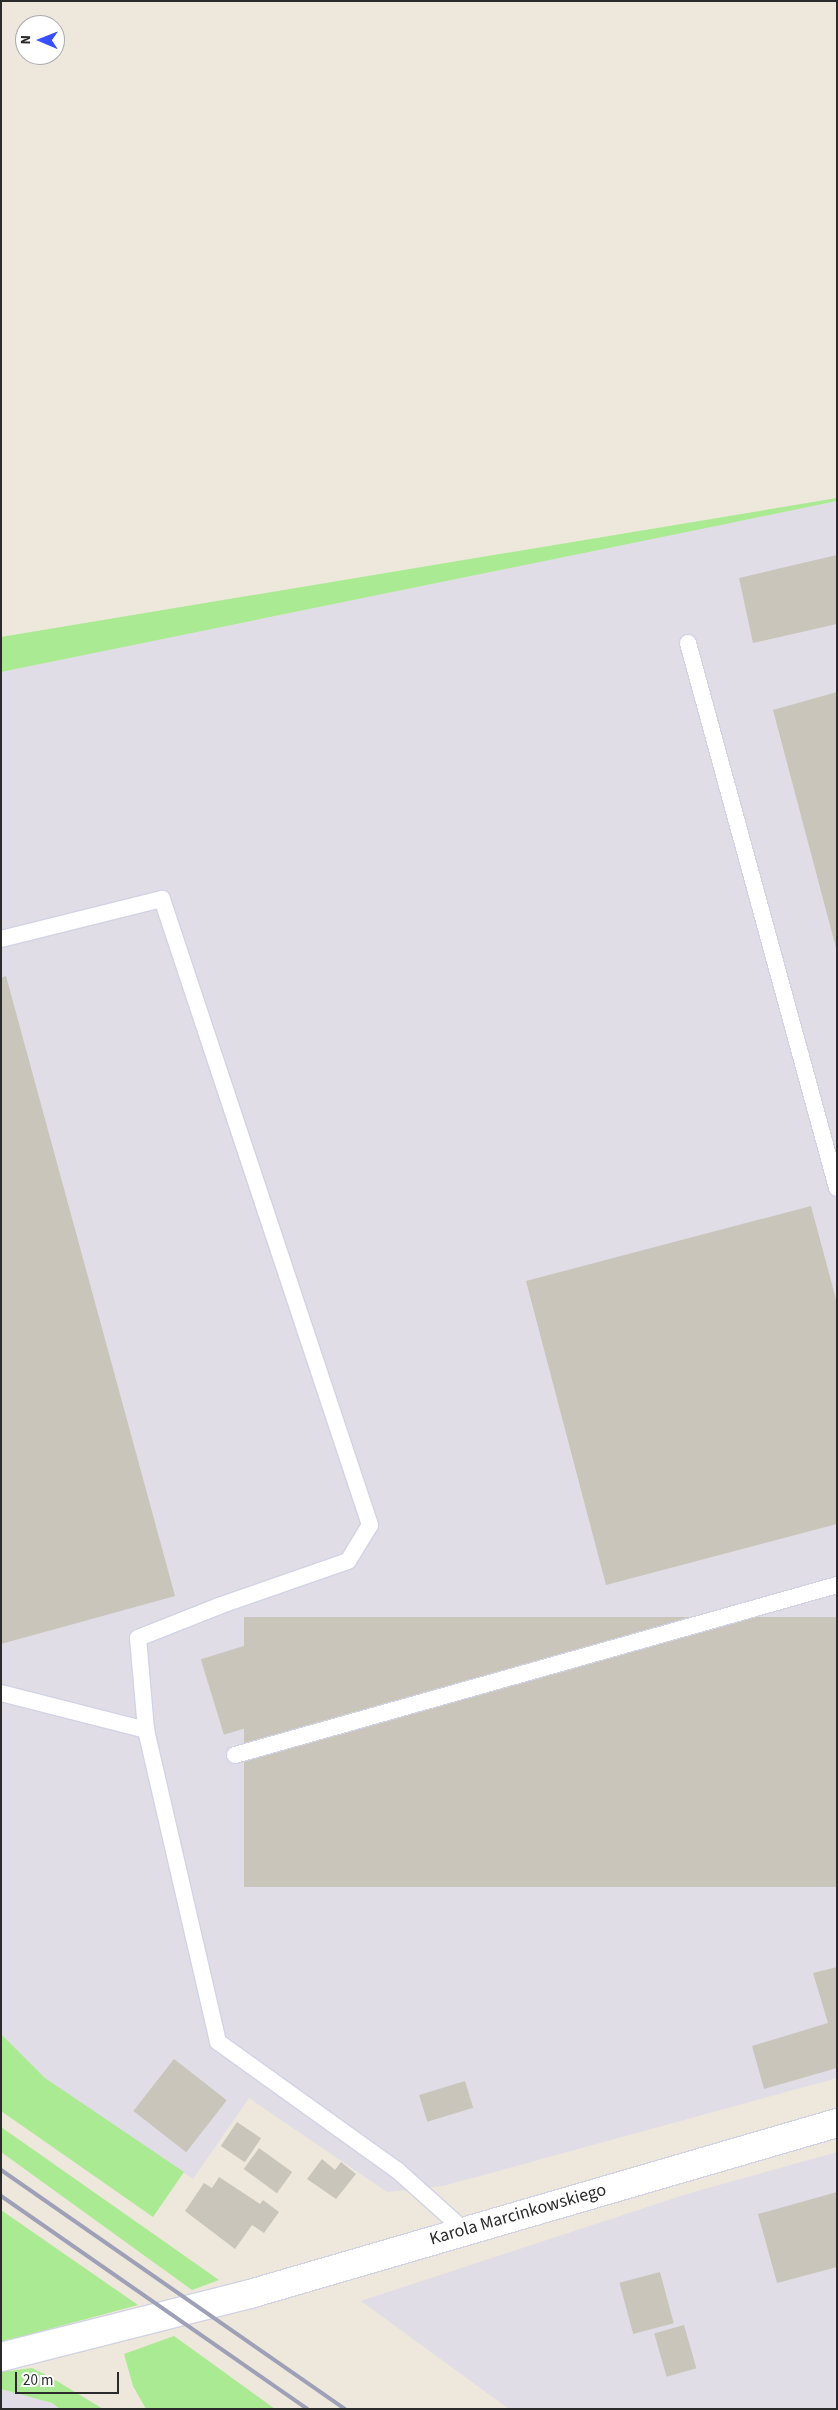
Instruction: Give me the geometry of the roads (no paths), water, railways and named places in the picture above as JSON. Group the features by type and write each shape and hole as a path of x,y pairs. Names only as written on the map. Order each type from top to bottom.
{"street":[{"name":"Karola Marcinkowskiego","path":"1,2357 200,2307 837,2123"}],"lane":[{"path":"688,643 837,1188"},
{"path":"1,939 162,899 370,1525 348,1561 219,1606 138,1638 146,1730 218,2042 397,2170 465,2231"},
{"path":"235,1755 837,1585"},
{"path":"1,1693 146,1730"}],"railway":[{"path":"1,2170 345,2409"},
{"path":"1,2196 307,2409"}]}
